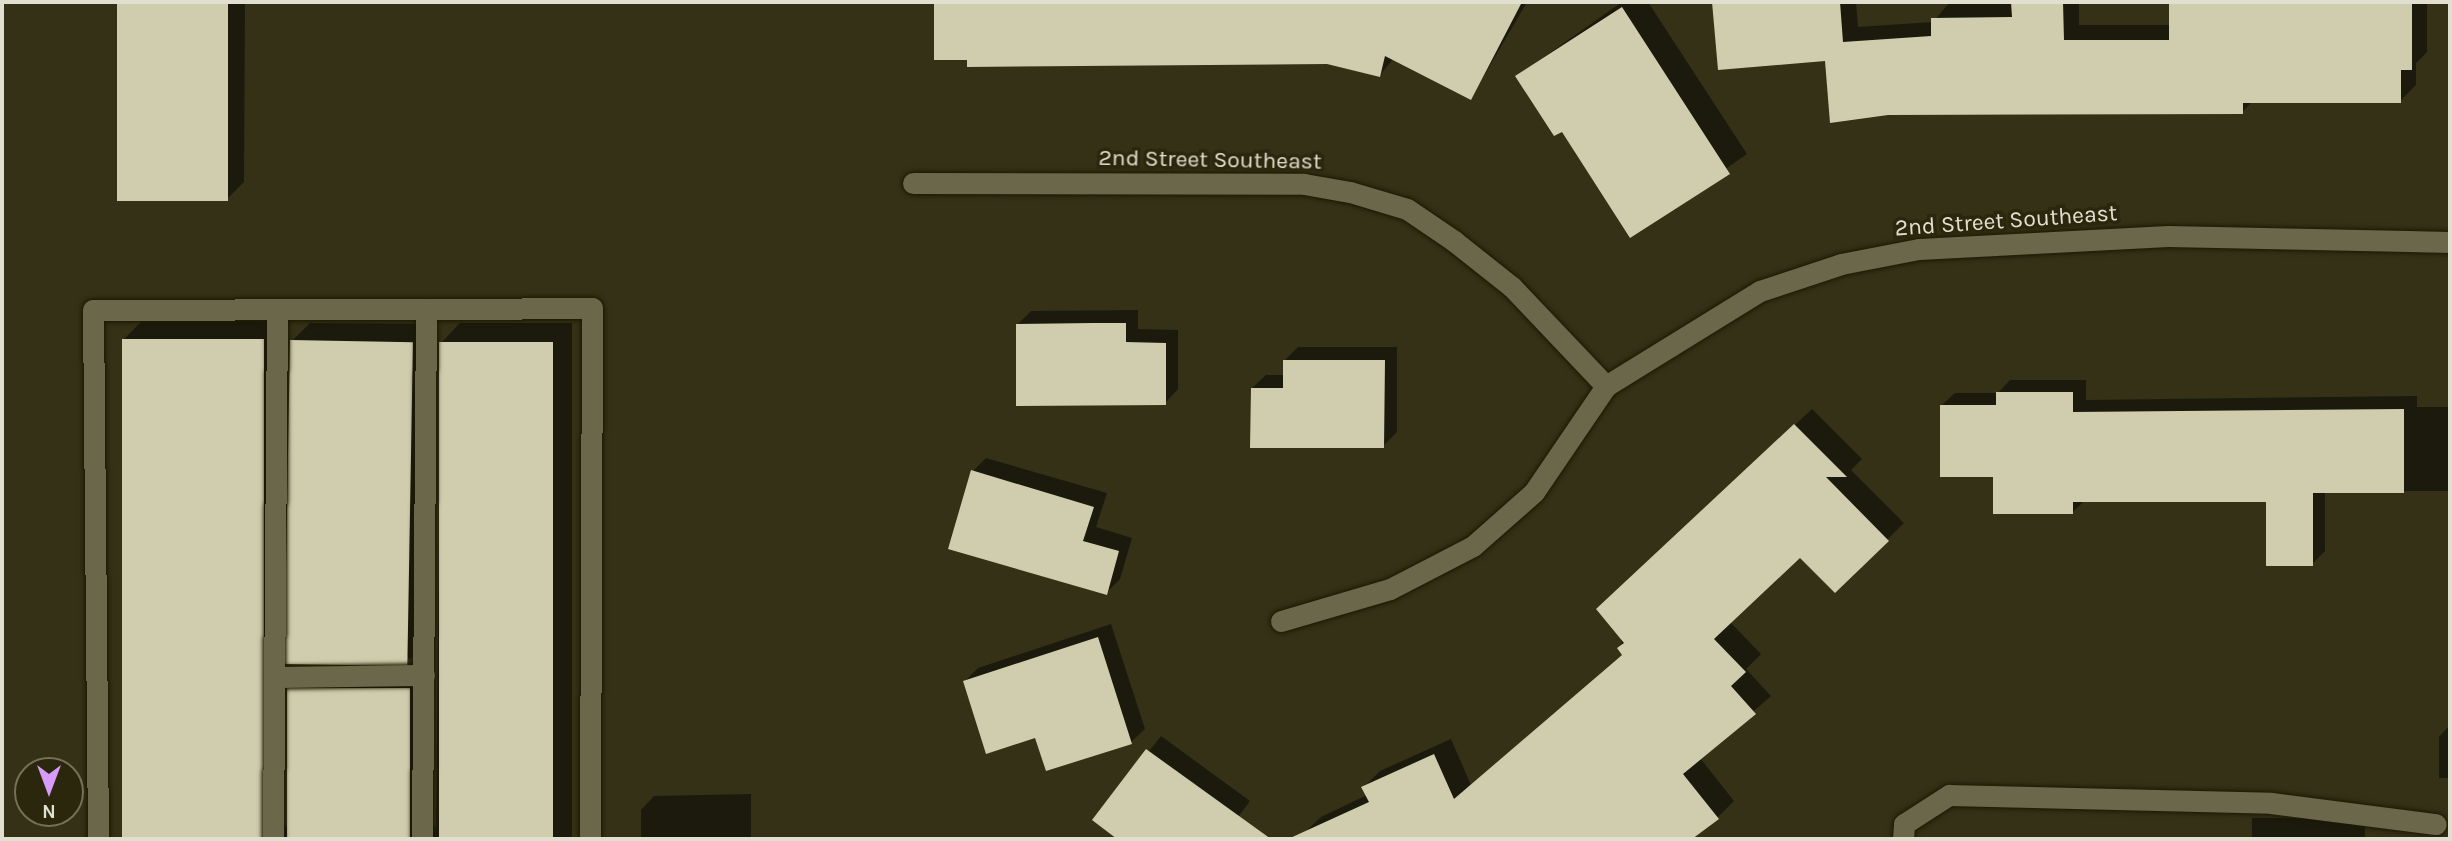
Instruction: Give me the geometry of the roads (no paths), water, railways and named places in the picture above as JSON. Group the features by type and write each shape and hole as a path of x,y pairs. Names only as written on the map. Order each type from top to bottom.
{"street":[{"name":"2nd Street Southeast","path":"913,183 1304,184 1350,192 1407,209 1454,241 1512,287 1606,386 1760,290 1841,264 1919,249 2168,236 2450,242"},
{"path":"98,839 93,310 592,308 590,839"},
{"path":"422,839 426,309"},
{"path":"273,839 277,310"},
{"path":"1280,621 1390,589 1473,545 1534,492 1606,386"},
{"path":"274,677 424,675"},
{"path":"1903,839 1904,824 1949,795 2270,803 2441,829"}]}
